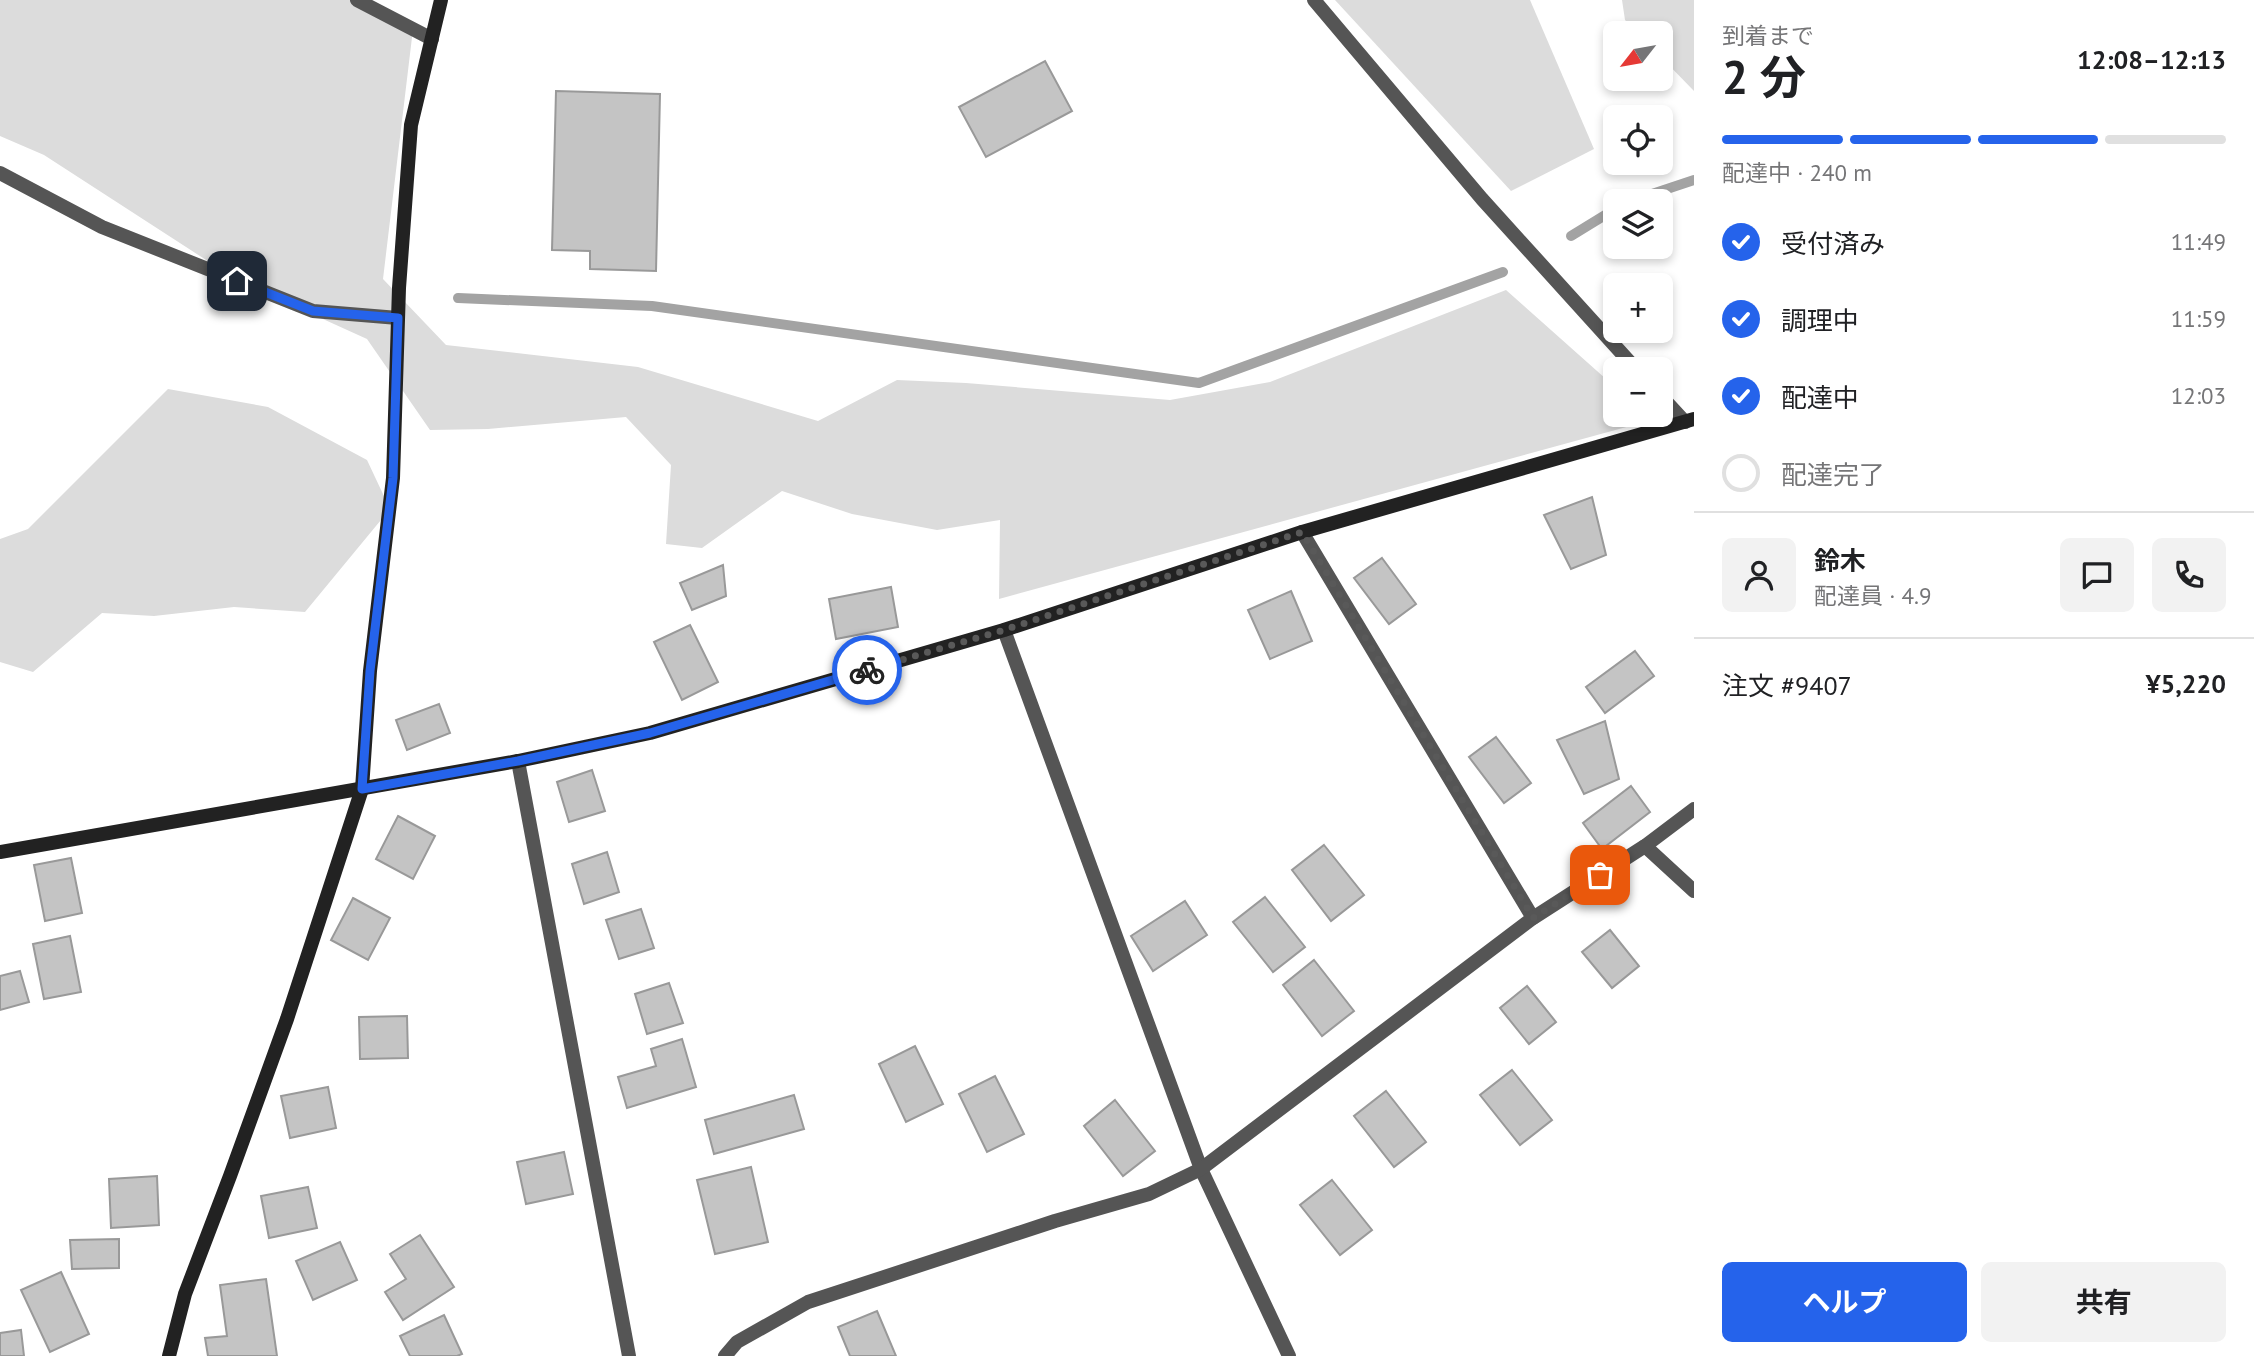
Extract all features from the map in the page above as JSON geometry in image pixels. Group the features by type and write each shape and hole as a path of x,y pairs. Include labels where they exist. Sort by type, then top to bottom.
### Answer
{"street":[{"path":"357,0 432,39"},
{"path":"169,1356 185,1294 287,1019 362,789 370,671 393,478 398,318 411,125 441,0"},
{"path":"1314,0 1482,199 1625,357"},
{"path":"0,173 102,228 313,311 398,318"},
{"path":"1673,406 1689,420"},
{"path":"0,852 518,761 650,733 1004,630 1302,532 1689,420"},
{"path":"1302,532 1533,918"},
{"path":"1004,630 1201,1169 1289,1356"},
{"path":"518,761 629,1356"},
{"path":"725,1356 737,1342 808,1302 1055,1221 1149,1194 1201,1169 1533,918 1645,846 1694,809"},
{"path":"1645,846 1694,891"}],"shaded area":[{"path":"0,0 357,0 413,29 383,279 446,345 638,367 818,421 897,380 1170,400 1270,382 1506,290 1603,376 1603,427 1626,427 999,599 1000,520 937,530 852,514 782,491 702,548 666,544 671,465 626,417 488,429 430,430 367,339 237,280 44,155 0,136"},
{"path":"1335,0 1530,0 1594,149 1511,191"},
{"path":"1622,0 1694,0 1694,91 1673,69 1673,21 1625,20"},
{"path":"168,389 268,407 367,460 390,509 305,612 234,607 154,616 102,613 33,672 0,662 0,539 28,529"}],"building":[{"path":"1045,61 1072,111 986,157 959,107"},
{"path":"556,91 660,94 656,271 590,269 590,251 552,250"},
{"path":"1592,497 1606,555 1571,569 1544,515"},
{"path":"1382,558 1416,604 1389,624 1354,578"},
{"path":"723,565 726,596 692,610 680,583"},
{"path":"891,587 898,627 836,639 829,599"},
{"path":"1291,591 1312,641 1270,659 1248,610"},
{"path":"690,625 718,682 682,700 654,642"},
{"path":"1635,651 1654,676 1605,713 1586,687"},
{"path":"439,704 450,733 407,750 396,720"},
{"path":"1605,721 1619,779 1584,794 1557,740"},
{"path":"1496,737 1531,783 1504,803 1469,757"},
{"path":"592,770 605,811 569,822 557,782"},
{"path":"1631,786 1650,812 1602,849 1583,823"},
{"path":"398,816 435,836 413,879 376,859"},
{"path":"1324,845 1364,895 1331,921 1292,870"},
{"path":"607,852 619,892 584,904 572,864"},
{"path":"71,858 82,913 45,921 34,865"},
{"path":"1265,897 1305,947 1273,972 1233,922"},
{"path":"353,898 390,918 368,960 331,940"},
{"path":"1185,901 1207,935 1153,971 1131,936"},
{"path":"641,909 654,948 619,959 606,920"},
{"path":"1610,930 1639,966 1612,988 1582,952"},
{"path":"70,936 81,992 44,999 33,944"},
{"path":"1314,960 1354,1011 1322,1036 1283,985"},
{"path":"20,971 29,1002 0,1010 0,976"},
{"path":"669,983 683,1023 647,1034 635,994"},
{"path":"1527,986 1556,1022 1529,1044 1500,1008"},
{"path":"407,1016 408,1058 360,1059 359,1017"},
{"path":"682,1039 696,1087 627,1108 618,1077 656,1066 651,1049"},
{"path":"915,1046 943,1104 906,1122 879,1064"},
{"path":"1512,1070 1552,1120 1520,1145 1480,1095"},
{"path":"995,1076 1024,1134 987,1152 959,1094"},
{"path":"328,1087 336,1128 290,1138 281,1096"},
{"path":"1386,1091 1426,1142 1394,1167 1354,1116"},
{"path":"794,1095 804,1129 714,1154 705,1120"},
{"path":"1115,1100 1155,1151 1123,1176 1084,1126"},
{"path":"564,1152 573,1194 526,1204 517,1162"},
{"path":"751,1167 768,1242 715,1254 697,1180"},
{"path":"157,1176 159,1225 111,1228 109,1179"},
{"path":"1332,1180 1372,1230 1340,1255 1300,1205"},
{"path":"308,1187 317,1228 269,1238 261,1196"},
{"path":"420,1235 454,1287 403,1320 385,1292 406,1279 390,1254"},
{"path":"119,1239 119,1268 72,1269 70,1240"},
{"path":"340,1242 357,1280 313,1300 296,1261"},
{"path":"61,1272 89,1334 50,1352 21,1290"},
{"path":"266,1279 277,1356 208,1356 205,1338 227,1336 220,1285"},
{"path":"877,1311 896,1356 850,1356 838,1327"},
{"path":"444,1315 462,1354 410,1356 400,1336"},
{"path":"21,1330 24,1356 0,1356 0,1333"}],"waterway":[{"path":"1667,189 1694,180"},
{"path":"1571,236 1603,216"},
{"path":"458,298 652,306 1199,383 1503,272"}],"way so far":[{"path":"867,670 1004,630 1302,532 1533,918 1600,875"}],"route":[{"path":"237,281 313,311 398,318 393,478 370,671 362,789 518,761 650,733 867,670"}]}
